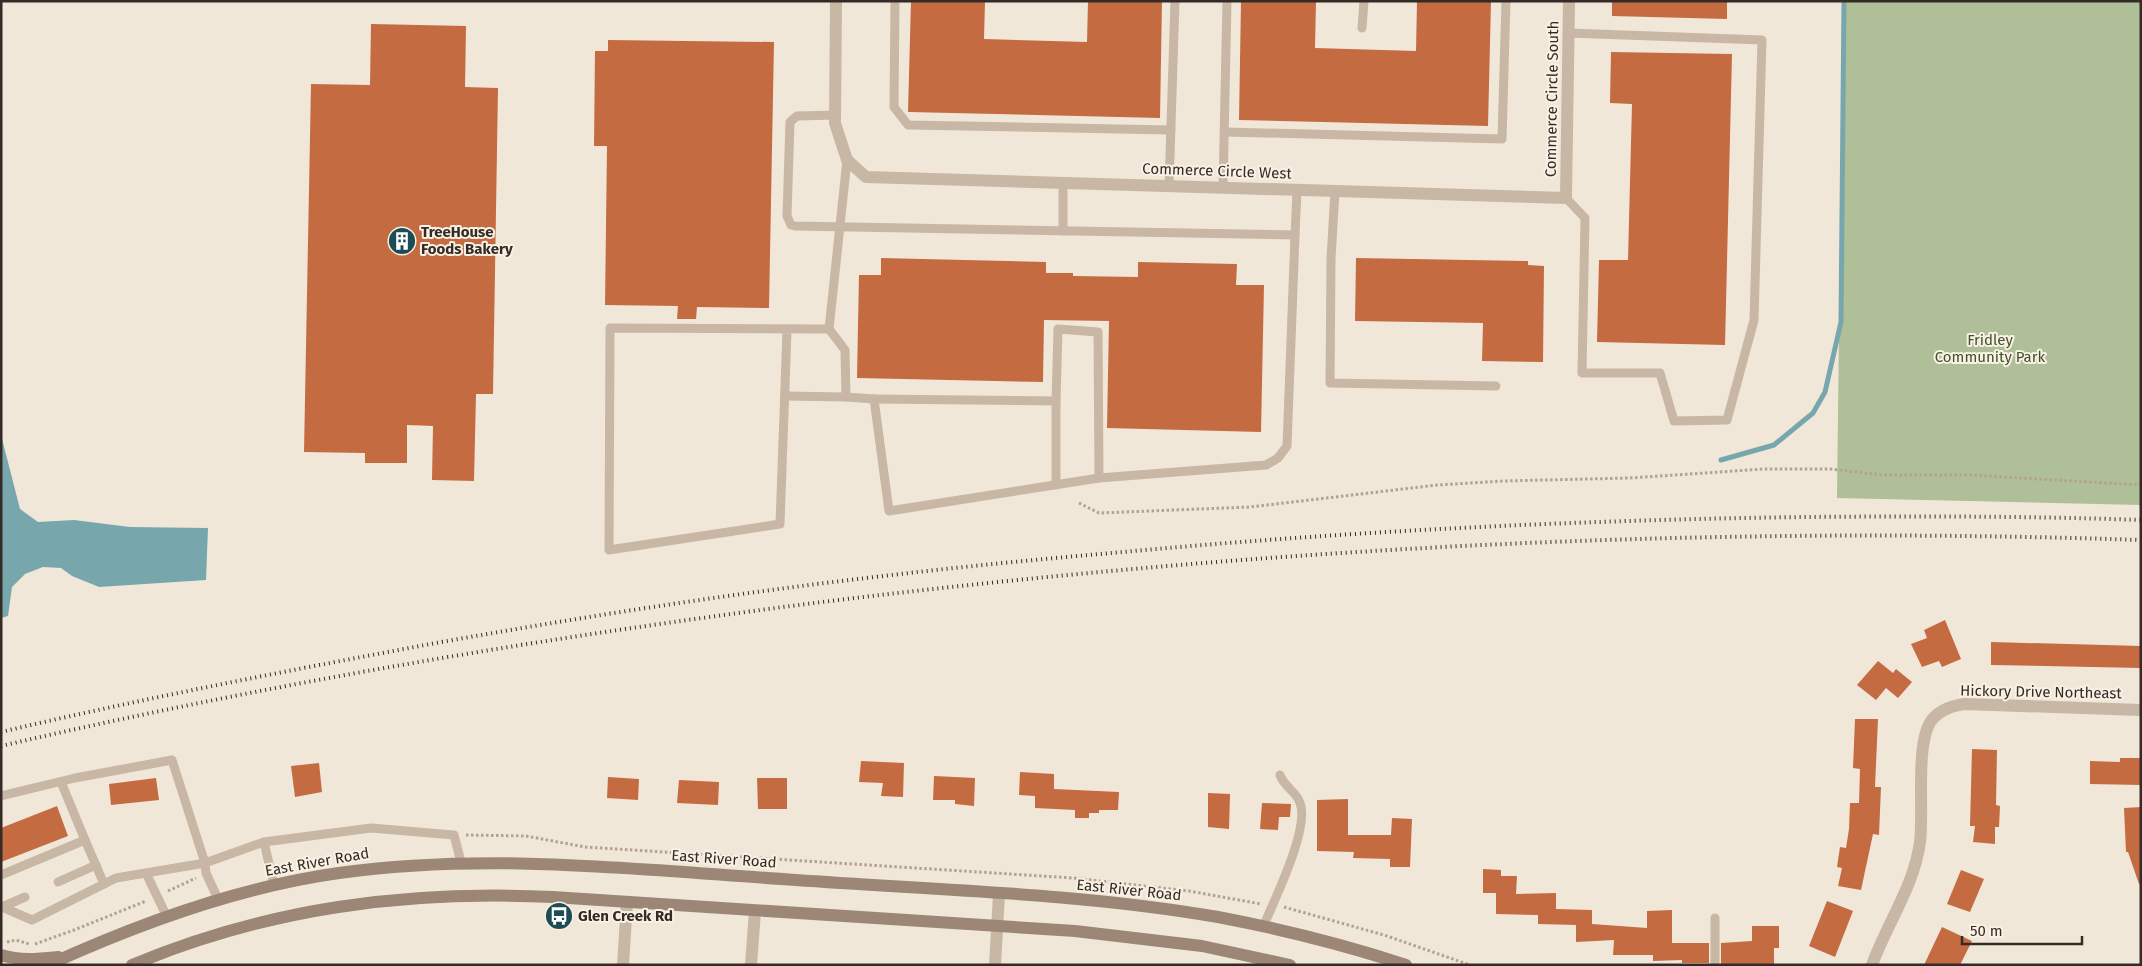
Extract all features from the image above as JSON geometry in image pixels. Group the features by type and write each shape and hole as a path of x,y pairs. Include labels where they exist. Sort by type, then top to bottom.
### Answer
{"main road":[{"name":"East River Road","path":"48,965 167,917 218,899 274,885 337,873 402,865 461,862 611,868 1111,903 1174,911 1263,927 1359,950 1406,965"},
{"path":"132,965 198,940 286,915 376,901 424,896 514,895 626,907 755,911 1075,931 1202,946 1290,965"},
{"path":"1,955 13,959 30,960 66,957"}],"street":[{"path":"836,1 836,123 846,160"},
{"name":"Commerce Circle South","path":"1566,198 1569,1"},
{"name":"Commerce Circle West","path":"846,160 866,177 1566,198"},
{"name":"Hickory Drive Northeast","path":"1872,965 1912,880 1921,840 1926,734 1931,722 1942,711 1964,704 2141,710"},
{"path":"995,965 999,894"},
{"path":"623,965 626,907"},
{"path":"751,965 755,911"}],"lane":[{"path":"895,1 894,107 908,125 1171,130"},
{"path":"1168,186 1175,1"},
{"path":"1223,188 1226,132 1224,105 1227,1"},
{"path":"1362,28 1364,1"},
{"path":"1226,132 1502,139 1506,1"},
{"path":"1566,198 1585,218 1582,373 1660,373 1674,421 1727,420 1754,320 1762,40 1569,33"},
{"path":"836,115 798,116 790,122 787,216 791,225 1295,235"},
{"path":"846,160 829,329 845,350 846,397"},
{"path":"1063,183 1063,231"},
{"path":"874,399 889,511 1099,478 1266,464 1278,458 1287,446 1297,190"},
{"path":"1335,191 1331,259 1330,383 1496,386"},
{"path":"786,331 780,524 609,550 610,328 786,331 829,329"},
{"path":"1056,485 1058,329 1098,332 1099,478"},
{"path":"785,396 1056,401"},
{"path":"1,796 172,760 205,863 206,873 218,899"},
{"path":"1263,927 1298,839 1301,820 1300,802 1283,783 1280,776"},
{"path":"61,782 104,884"},
{"path":"1,907 32,920 116,878 205,863 264,842 371,828 454,835 461,862"},
{"path":"1,876 85,840"},
{"path":"264,842 274,885"},
{"path":"58,882 96,865"},
{"path":"146,873 167,917"},
{"path":"1,907 25,897"},
{"path":"1715,918 1715,965"}],"path":[{"path":"1078,503 1099,513 1250,507 1437,485 1504,481 1630,478 1764,469 1830,469 1883,474 1970,474 2141,485"}],"green space":[{"name":"Fridley Community Park","path":"1843,1 2141,1 2141,505 1837,498"}],"water":[{"path":"1,435 20,509 38,522 74,520 130,527 208,528 206,580 99,587 72,576 61,568 43,567 25,574 12,587 8,616 1,618"}],"building":[{"path":"911,1 985,1 984,39 1087,42 1088,1 1162,1 1160,118 908,112"},
{"path":"1241,1 1316,1 1315,48 1416,51 1417,1 1491,1 1488,126 1239,120"},
{"path":"1612,1 1727,1 1727,19 1612,16"},
{"name":"TreeHouse Foods Bakery","path":"371,24 466,26 465,87 498,88 493,394 476,394 474,481 432,480 433,426 407,425 407,463 365,463 365,453 304,452 311,84 370,85"},
{"path":"608,40 774,42 769,308 697,307 696,319 677,319 678,306 605,305 607,146 594,146 595,51 608,51"},
{"path":"1611,52 1732,54 1725,345 1597,342 1599,260 1628,260 1632,104 1610,103"},
{"path":"881,258 1046,262 1046,273 1073,273 1073,276 1138,277 1138,262 1237,264 1236,285 1264,285 1261,432 1107,428 1109,321 1044,320 1043,382 857,378 859,275 881,275"},
{"path":"1356,258 1528,261 1528,265 1544,266 1543,362 1482,361 1483,323 1355,321"},
{"path":"1945,620 1961,659 1942,667 1939,661 1922,667 1911,644 1927,638 1924,630"},
{"path":"1991,642 2141,646 2141,668 1991,665"},
{"path":"1878,661 1893,673 1896,669 1912,682 1898,698 1886,688 1876,700 1857,685"},
{"path":"1855,719 1878,719 1875,787 1881,787 1879,835 1873,834 1861,890 1838,886 1842,868 1837,867 1840,847 1846,848 1850,803 1859,803 1860,769 1853,768"},
{"path":"1972,749 1997,750 1996,805 2000,806 1999,827 1995,827 1995,844 1973,842 1975,826 1970,826"},
{"path":"2120,758 2140,758 2140,785 2090,784 2090,761 2120,762"},
{"path":"861,761 904,763 903,797 881,796 883,783 859,782"},
{"path":"319,763 322,792 295,797 291,766"},
{"path":"1020,772 1054,774 1054,789 1119,792 1118,810 1099,810 1099,813 1089,813 1089,818 1075,818 1075,810 1035,808 1035,796 1019,795"},
{"path":"934,776 975,778 974,806 955,804 955,800 933,800"},
{"path":"608,777 639,779 638,800 607,798"},
{"path":"156,778 159,800 111,805 109,784"},
{"path":"757,778 787,778 787,809 758,809"},
{"path":"679,780 719,782 718,805 677,803"},
{"path":"1208,793 1230,794 1229,829 1208,827"},
{"path":"1348,799 1348,835 1391,835 1392,818 1412,819 1410,867 1390,867 1390,859 1353,858 1354,852 1317,851 1317,800"},
{"path":"1262,803 1291,804 1290,817 1279,817 1278,830 1260,829"},
{"path":"57,806 68,836 1,862 1,828"},
{"path":"2141,807 2141,884 2139,884 2128,852 2126,852 2124,808"},
{"path":"1483,869 1501,870 1501,876 1517,876 1516,894 1556,893 1556,909 1592,910 1592,924 1647,928 1647,911 1672,910 1672,943 1709,943 1709,963 1682,963 1682,960 1653,961 1653,955 1613,955 1614,940 1576,942 1576,925 1538,924 1538,915 1496,914 1496,893 1483,893"},
{"path":"1961,870 1984,879 1970,912 1947,904"},
{"path":"1827,901 1853,911 1835,957 1809,946"},
{"path":"1752,926 1779,926 1779,948 1774,948 1774,965 1721,964 1721,943 1752,941"},
{"path":"1942,927 1972,941 1960,965 1924,965"}],"waterway":[{"path":"1721,460 1774,445 1813,413 1825,392 1841,322 1844,1"}],"railway":[{"path":"1,732 273,674 546,624 765,591 999,563 1293,538 1549,524 1931,516 2141,520"},
{"path":"1,746 103,723 307,682 513,646 822,602 986,583 1151,567 1480,545 1645,539 1810,536 1976,536 2141,540"}],"place":[{"name":"TreeHouse Foods Bakery","path":"402,241"},
{"name":"Glen Creek Rd","path":"559,916"}]}
